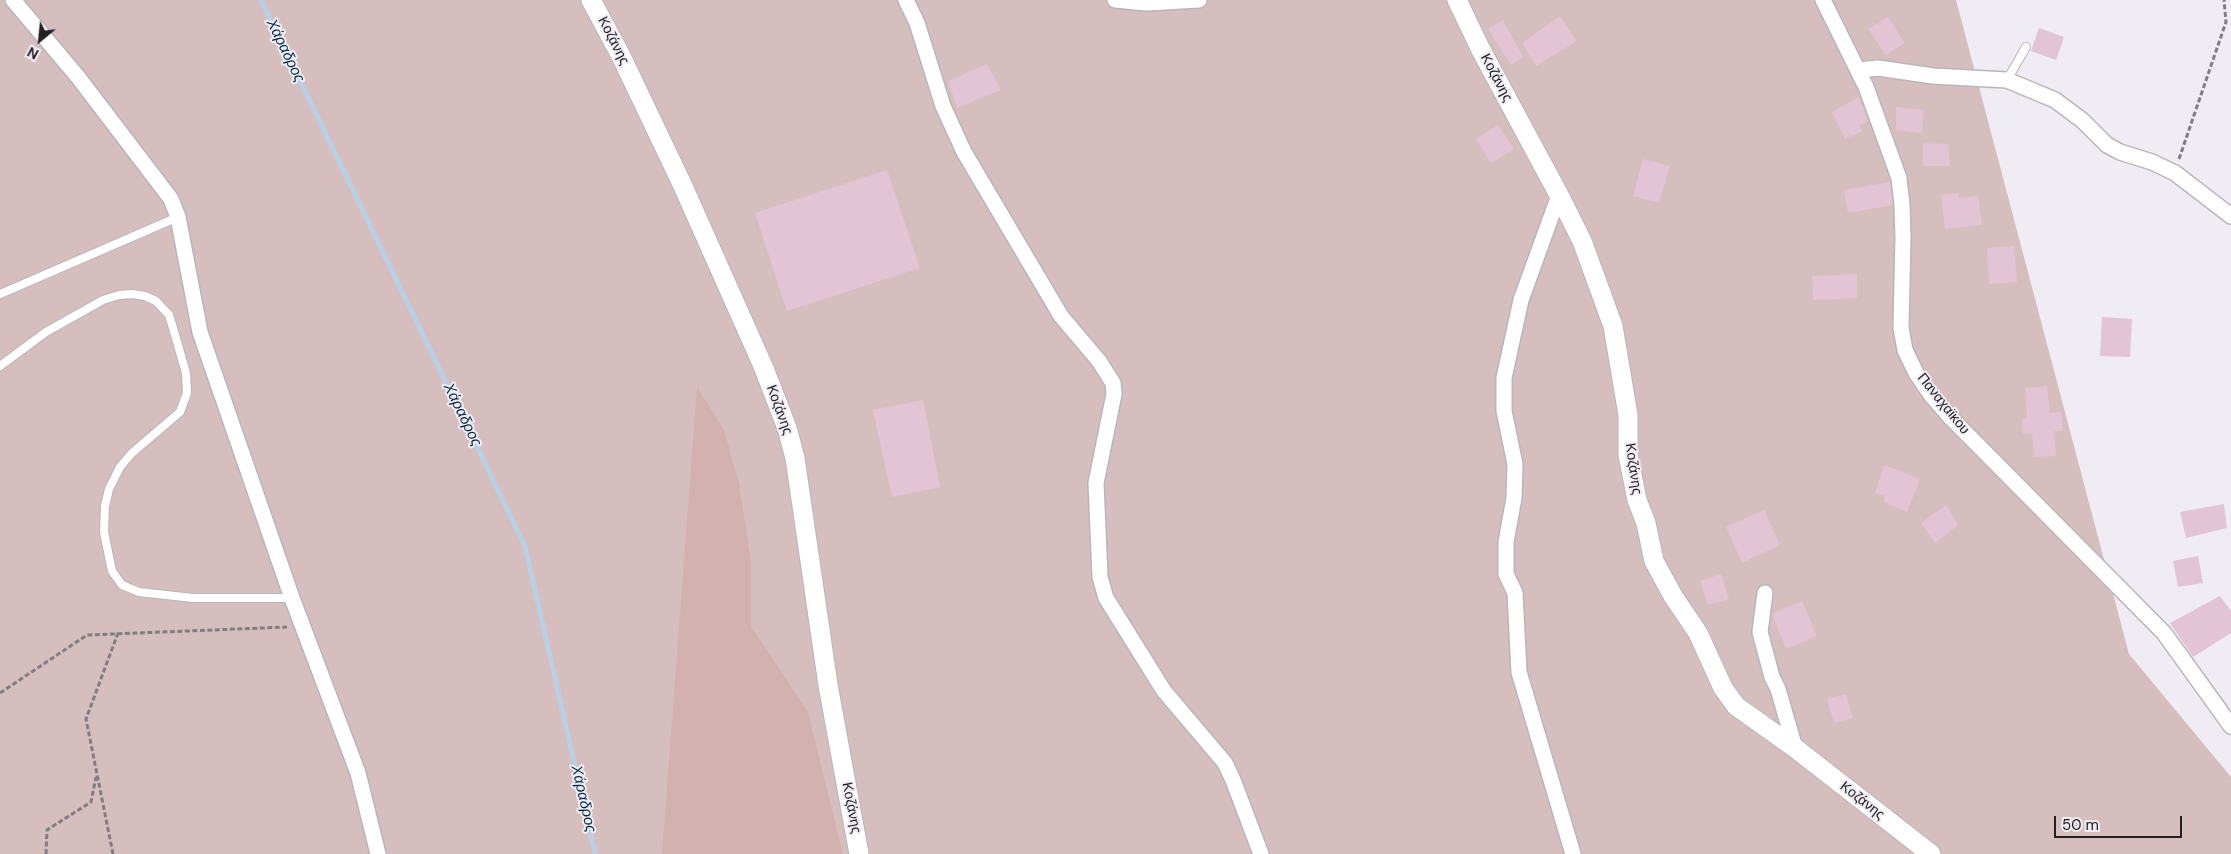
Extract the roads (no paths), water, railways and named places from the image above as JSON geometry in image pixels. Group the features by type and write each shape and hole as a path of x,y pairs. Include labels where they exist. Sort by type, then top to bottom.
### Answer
{"street":[{"path":"13,0 78,77 171,199 178,217 200,332 292,598 358,773 378,854"},
{"name":"Κοζάνης","path":"591,0 621,56 682,184 763,366 787,428 795,458 828,685 859,854"},
{"path":"906,0 917,23 943,106 964,152 1061,316 1099,361 1113,383 1114,394 1096,483 1100,577 1106,598 1164,691 1225,763 1261,854"},
{"path":"1115,0 1146,3 1199,0"},
{"name":"Κοζάνης","path":"1457,0 1481,50 1582,241 1613,326 1628,415 1628,455 1637,500 1646,523 1654,560 1673,596 1698,633 1723,688 1736,706 1795,748 1931,854"},
{"name":"Παναχαϊκου","path":"1823,0 1859,70 1899,178 1903,237 1901,328 1905,350 1916,373 1931,395 1952,419 2164,634 2231,726"},
{"path":"1859,70 1878,68 1934,76 2007,80 2055,100 2083,121 2107,145 2120,152 2152,162 2175,173 2231,216"},
{"path":"1559,195 1521,300 1504,378 1504,411 1515,464 1514,498 1506,542 1506,574 1515,593 1519,672 1573,854"},
{"path":"1765,593 1760,632 1795,748"}],"lane":[{"path":"2007,80 2026,47"},
{"path":"0,294 178,217"},
{"path":"0,366 46,332 103,300 132,294 145,296 156,301 168,315 174,328 186,373 187,393 180,412 132,453 120,467 109,489 104,532 112,571 122,585 139,592 193,598 292,598"}],"waterway":[{"name":"Χάραδρος","path":"261,0 525,546 595,854"}]}
